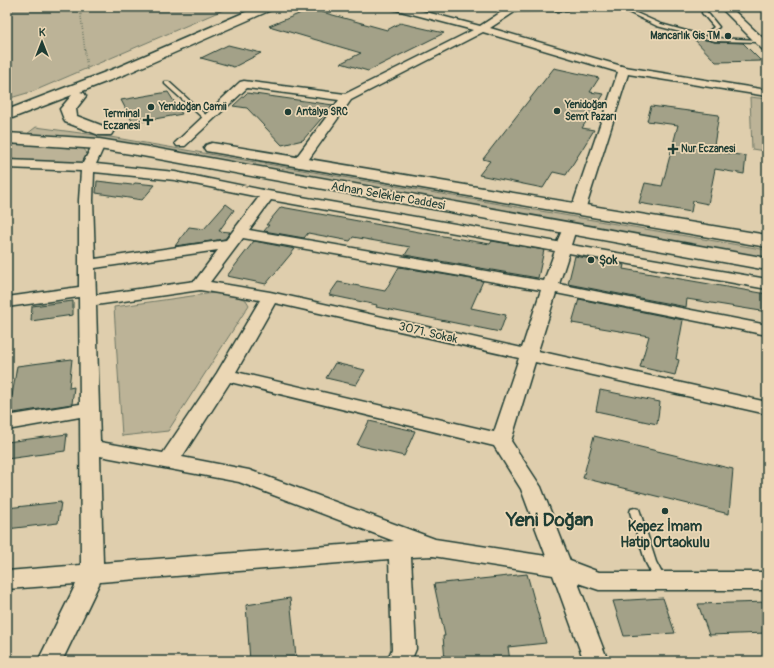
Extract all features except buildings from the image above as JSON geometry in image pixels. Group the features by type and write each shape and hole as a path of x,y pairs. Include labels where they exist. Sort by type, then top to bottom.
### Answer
{"main road":[{"name":"Adnan Selekler Caddesi","path":"10,124 121,71 267,7"},
{"name":"Adnan Selekler Caddesi","path":"10,124 79,96 121,71"},
{"name":"Adnan Selekler Caddesi","path":"79,96 68,109 70,119 102,138"},
{"name":"Adnan Selekler Caddesi","path":"10,124 102,138 569,229 767,264"},
{"name":"Adnan Selekler Caddesi","path":"7,138 102,138 181,143 767,241"}],"street":[{"path":"396,7 482,29 624,70 767,93"},
{"path":"299,163 347,98 482,29 514,8 568,7"},
{"path":"725,7 764,45"},
{"path":"578,210 624,70"},
{"path":"181,143 244,84 347,98"},
{"path":"50,661 92,574 86,200 88,167 102,138"},
{"path":"7,164 88,167 175,176 268,195 767,284"},
{"path":"200,285 268,195"},
{"path":"501,441 569,229"},
{"path":"87,264 235,239 550,287 767,330"},
{"name":"3071. Sokak","path":"7,302 200,285 270,297 528,356 767,408"},
{"path":"168,462 225,375 270,297"},
{"path":"225,375 501,441 531,487 596,661"},
{"path":"7,423 89,409"},
{"path":"90,447 242,475 434,547 560,567 599,581 767,581"},
{"path":"7,580 434,547"},
{"path":"399,661 404,649 400,549"}],"lane":[{"path":"704,12 717,27 717,29 710,32 711,39"},
{"path":"632,13 659,25 711,39 726,42 764,45"},
{"path":"167,83 207,119"},
{"path":"635,512 651,563 661,581"}],"path":[{"path":"80,7 88,73"}],"shaded area":[{"path":"7,7 230,7 34,91 7,99"},
{"path":"750,97 767,99 767,176 764,151 752,149"},
{"path":"36,127 110,137 767,250 767,259 104,140 27,134"},
{"path":"7,143 75,145 83,148 87,153 84,162 81,164 7,160"},
{"path":"213,293 230,294 246,300 249,305 168,431 122,436 114,307"}],"place":[{"name":"Mancarlık Gis TM","path":"728,36"},
{"name":"Yenidoğan Camii","path":"151,107"},
{"name":"Yenidoğan Semt Pazarı","path":"557,111"},
{"name":"Antalya SRC","path":"288,112"},
{"name":"Terminal Eczanesi","path":"148,120"},
{"name":"Nur Eczanesi","path":"673,149"},
{"name":"Şok","path":"591,260"},
{"name":"Kepez İmam Hatip Ortaokulu","path":"665,511"}],"district":[{"name":"Yeni Doğan","path":"550,520"}]}
